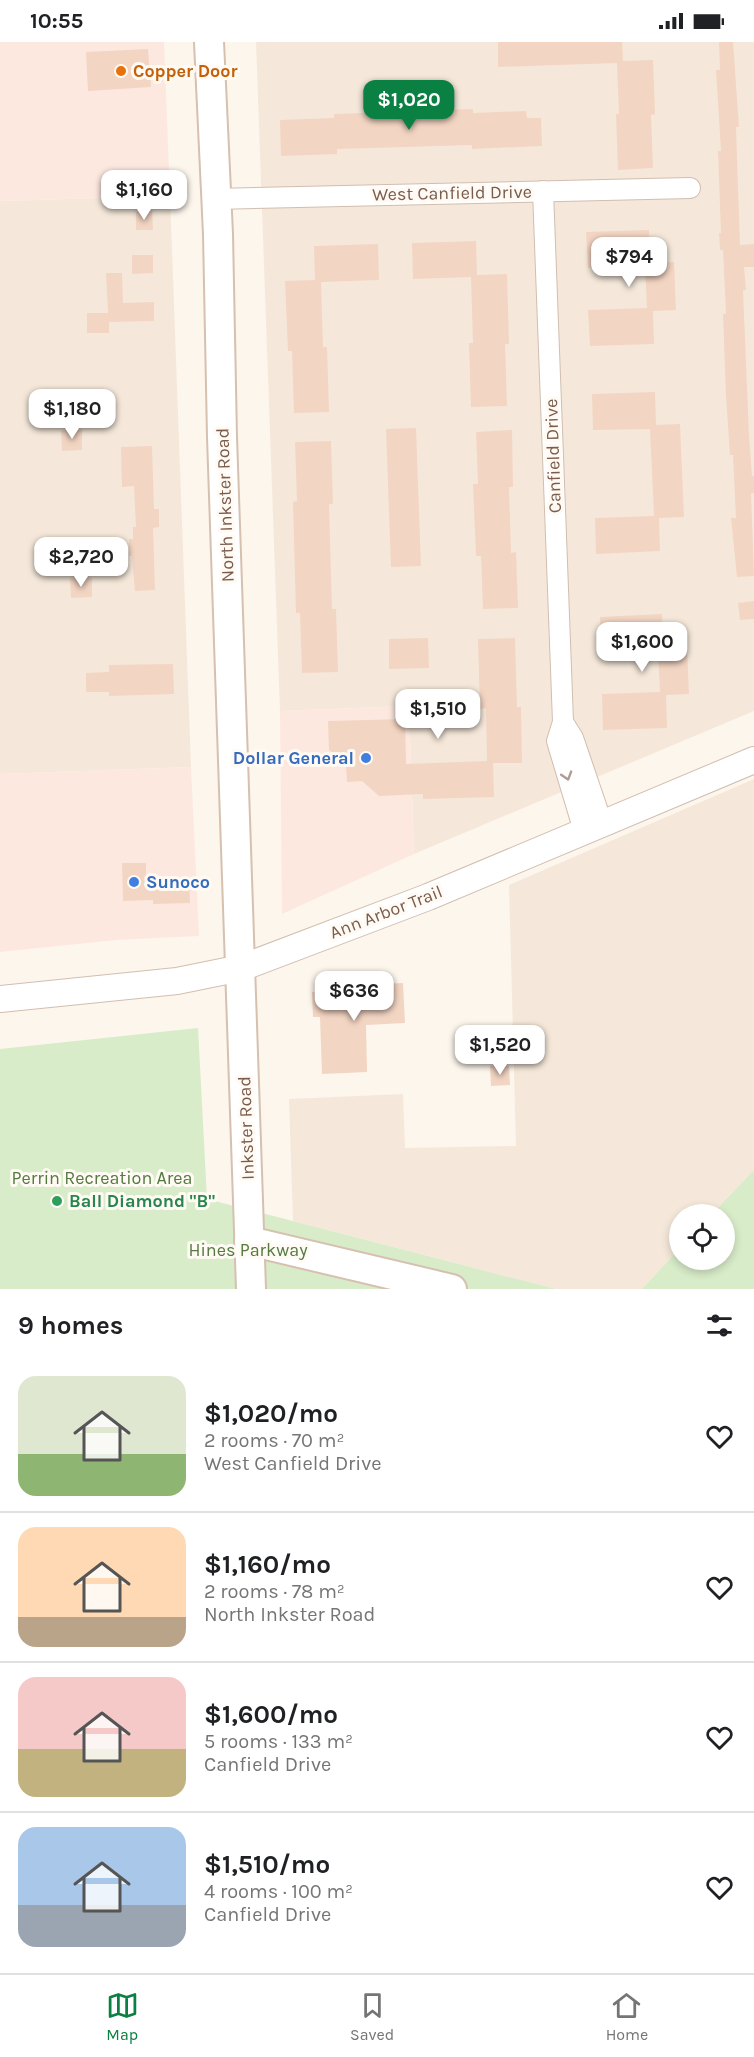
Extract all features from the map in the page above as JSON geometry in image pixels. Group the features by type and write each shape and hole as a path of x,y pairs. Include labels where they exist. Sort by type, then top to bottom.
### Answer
{"main road":[{"name":"North Inkster Road","path":"209,42 241,968"},
{"name":"Inkster Road","path":"241,968 251,1289"},
{"path":"249,1241 452,1289"}],"street":[{"name":"West Canfield Drive","path":"215,199 690,188"},
{"name":"Canfield Drive","path":"543,191 563,722 573,738 593,827"},
{"name":"Ann Arbor Trail","path":"0,999 177,981 241,968 428,897 754,759"}],"shaded area":[{"path":"0,42 164,42 170,196 0,201"},
{"path":"256,42 754,42 754,711 414,854 409,706 280,711"},
{"path":"170,196 191,767 0,774 0,201"},
{"path":"409,706 414,854 282,914 280,711"},
{"path":"191,767 199,936 116,940 0,952 0,774"},
{"path":"754,779 754,1170 722,1204 669,1204 669,1260 642,1289 556,1289 293,1221 289,1099 403,1094 405,1148 516,1146 509,885"}],"green space":[{"name":"Perrin Recreation Area","path":"198,1028 207,1199 556,1289 0,1289 0,1049"},
{"path":"754,1170 754,1289 642,1289 669,1260 669,1270 735,1270 735,1204 722,1204"}],"building":[{"path":"498,42 622,42 623,61 653,60 655,114 651,115 653,168 618,170 617,63 498,67"},
{"path":"719,42 733,42 739,127 736,127 740,245 754,244 754,267 744,267 746,290 743,290 749,436 752,476 754,476 754,493 751,493 754,576 737,577 731,518 736,518 733,455 730,455 726,396 723,250 720,250 719,233 721,233 718,151 721,151 716,70 720,70"},
{"path":"148,49 151,87 88,91 86,52"},
{"path":"473,109 473,113 526,111 527,118 541,118 542,146 472,149 472,145 337,149 337,154 281,156 280,120 334,118 334,114"},
{"path":"152,211 153,230 136,230 136,212"},
{"path":"649,230 650,263 674,262 676,310 653,311 654,344 590,346 588,310 647,308 645,266 588,268 586,232"},
{"path":"476,241 477,275 507,274 509,344 505,344 507,406 471,407 469,343 473,343 471,277 413,279 412,243"},
{"path":"378,244 379,280 321,282 323,347 327,347 329,412 294,413 292,351 288,351 285,281 315,280 314,246"},
{"path":"132,255 153,255 153,273 132,274"},
{"path":"106,273 122,273 123,303 154,302 154,321 109,322 109,333 87,333 87,313 108,313"},
{"path":"655,392 656,425 680,424 684,517 659,518 660,551 596,554 595,518 654,516 650,429 593,430 592,394"},
{"path":"416,428 421,566 391,567 386,429"},
{"path":"82,430 82,450 62,451 61,431"},
{"path":"512,430 513,487 509,487 511,553 516,552 518,608 483,609 481,556 476,556 473,484 478,484 476,432"},
{"path":"331,441 333,504 329,504 332,609 336,609 338,672 302,673 300,613 296,613 293,502 297,501 295,442"},
{"path":"152,446 154,509 159,509 159,527 153,528 155,590 135,591 132,556 129,556 129,539 133,539 133,527 136,527 134,486 122,487 121,447"},
{"path":"92,578 92,597 71,598 70,579"},
{"path":"754,601 754,619 740,620 738,603"},
{"path":"662,614 663,647 687,647 689,694 666,695 667,728 603,730 602,694 660,692 658,650 601,652 600,617"},
{"path":"428,638 429,668 389,669 389,639"},
{"path":"515,638 517,707 521,707 522,763 493,763 494,797 423,799 423,794 379,796 362,781 347,782 346,765 329,750 328,721 405,719 406,764 487,761 486,708 480,709 478,639"},
{"path":"173,664 174,694 109,696 109,692 86,692 86,673 109,672 109,665"},
{"path":"122,863 146,863 146,880 189,879 190,903 153,904 153,900 123,901"},
{"path":"403,983 405,1023 366,1025 367,1072 322,1074 320,1017 313,1017 312,992 325,992 325,987"},
{"path":"490,1066 509,1066 510,1085 491,1086"}],"place":[{"name":"Copper Door","path":"121,71"},
{"name":"Dollar General","path":"366,758"},
{"name":"Sunoco","path":"134,882"},
{"name":"Ball Diamond \"B\"","path":"57,1201"}],"park label":[{"name":"Hines Parkway","path":"248,1250"}]}
